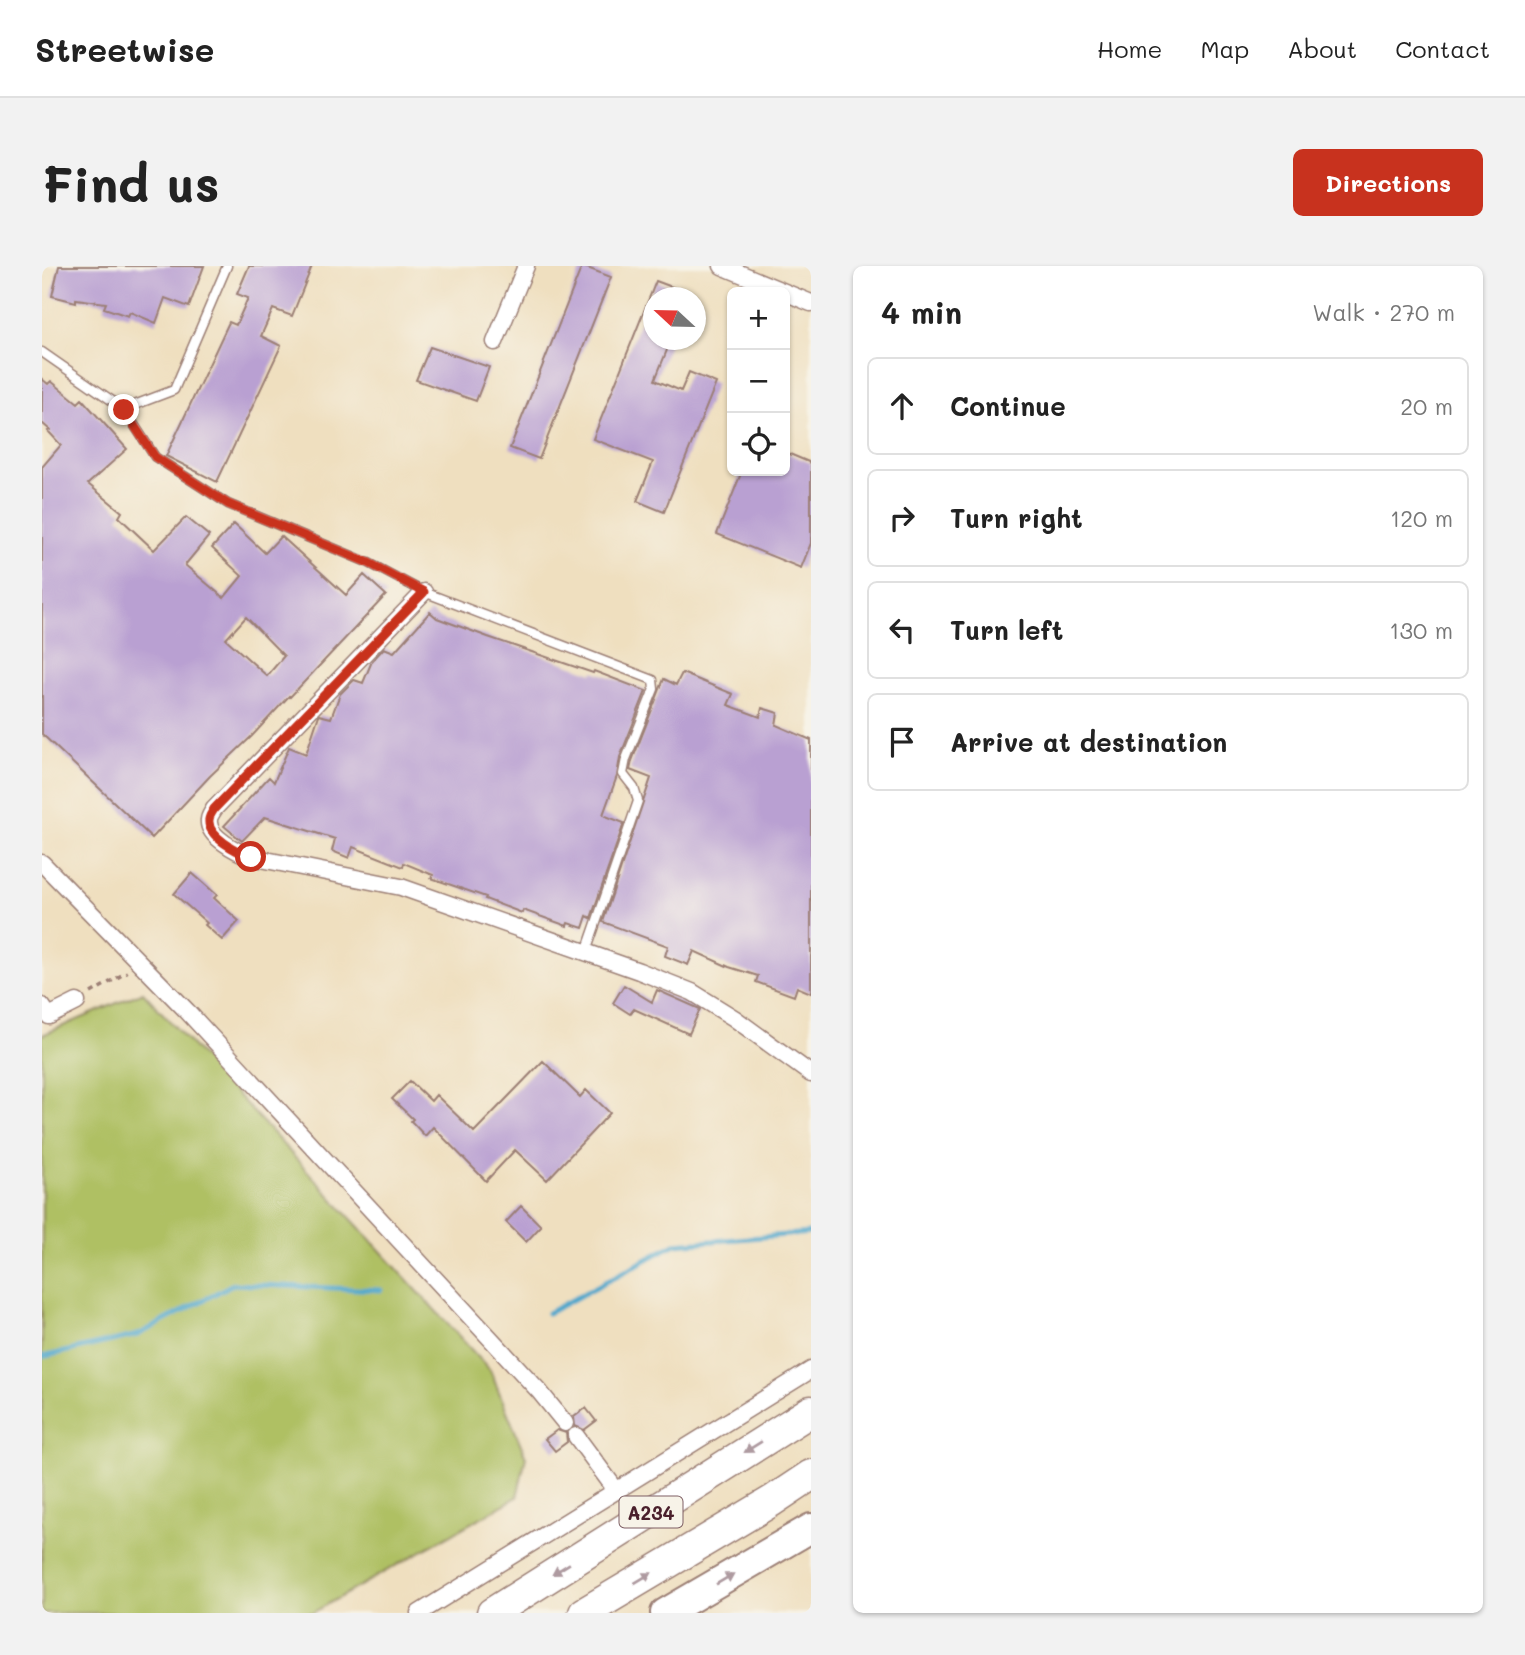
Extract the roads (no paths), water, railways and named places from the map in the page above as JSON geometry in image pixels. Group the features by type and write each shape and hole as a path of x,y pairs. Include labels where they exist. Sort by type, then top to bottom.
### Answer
{"highway":[{"name":"A234","path":"492,1613 811,1411"},
{"name":"A234","path":"584,1613 811,1475"},
{"path":"665,1613 811,1528"}],"street":[{"path":"495,342 526,266"},
{"path":"722,266 811,303"},
{"path":"424,592 214,809 209,819 211,830 233,850 251,857 401,887 692,992 734,1018 811,1074"},
{"path":"42,863 141,964 401,1241 571,1430 616,1490"},
{"path":"42,1006 49,1016 77,1002"},
{"path":"419,1613 811,1370"}],"lane":[{"path":"124,410 174,390 227,266"},
{"path":"42,352 124,410 155,457 228,504 369,563 424,592 653,680 654,689 626,759 623,775 634,788 638,801 586,952"}],"waterway":[{"path":"548,1313 675,1244 811,1233"},
{"path":"42,1357 138,1335 233,1284 381,1290"}]}
